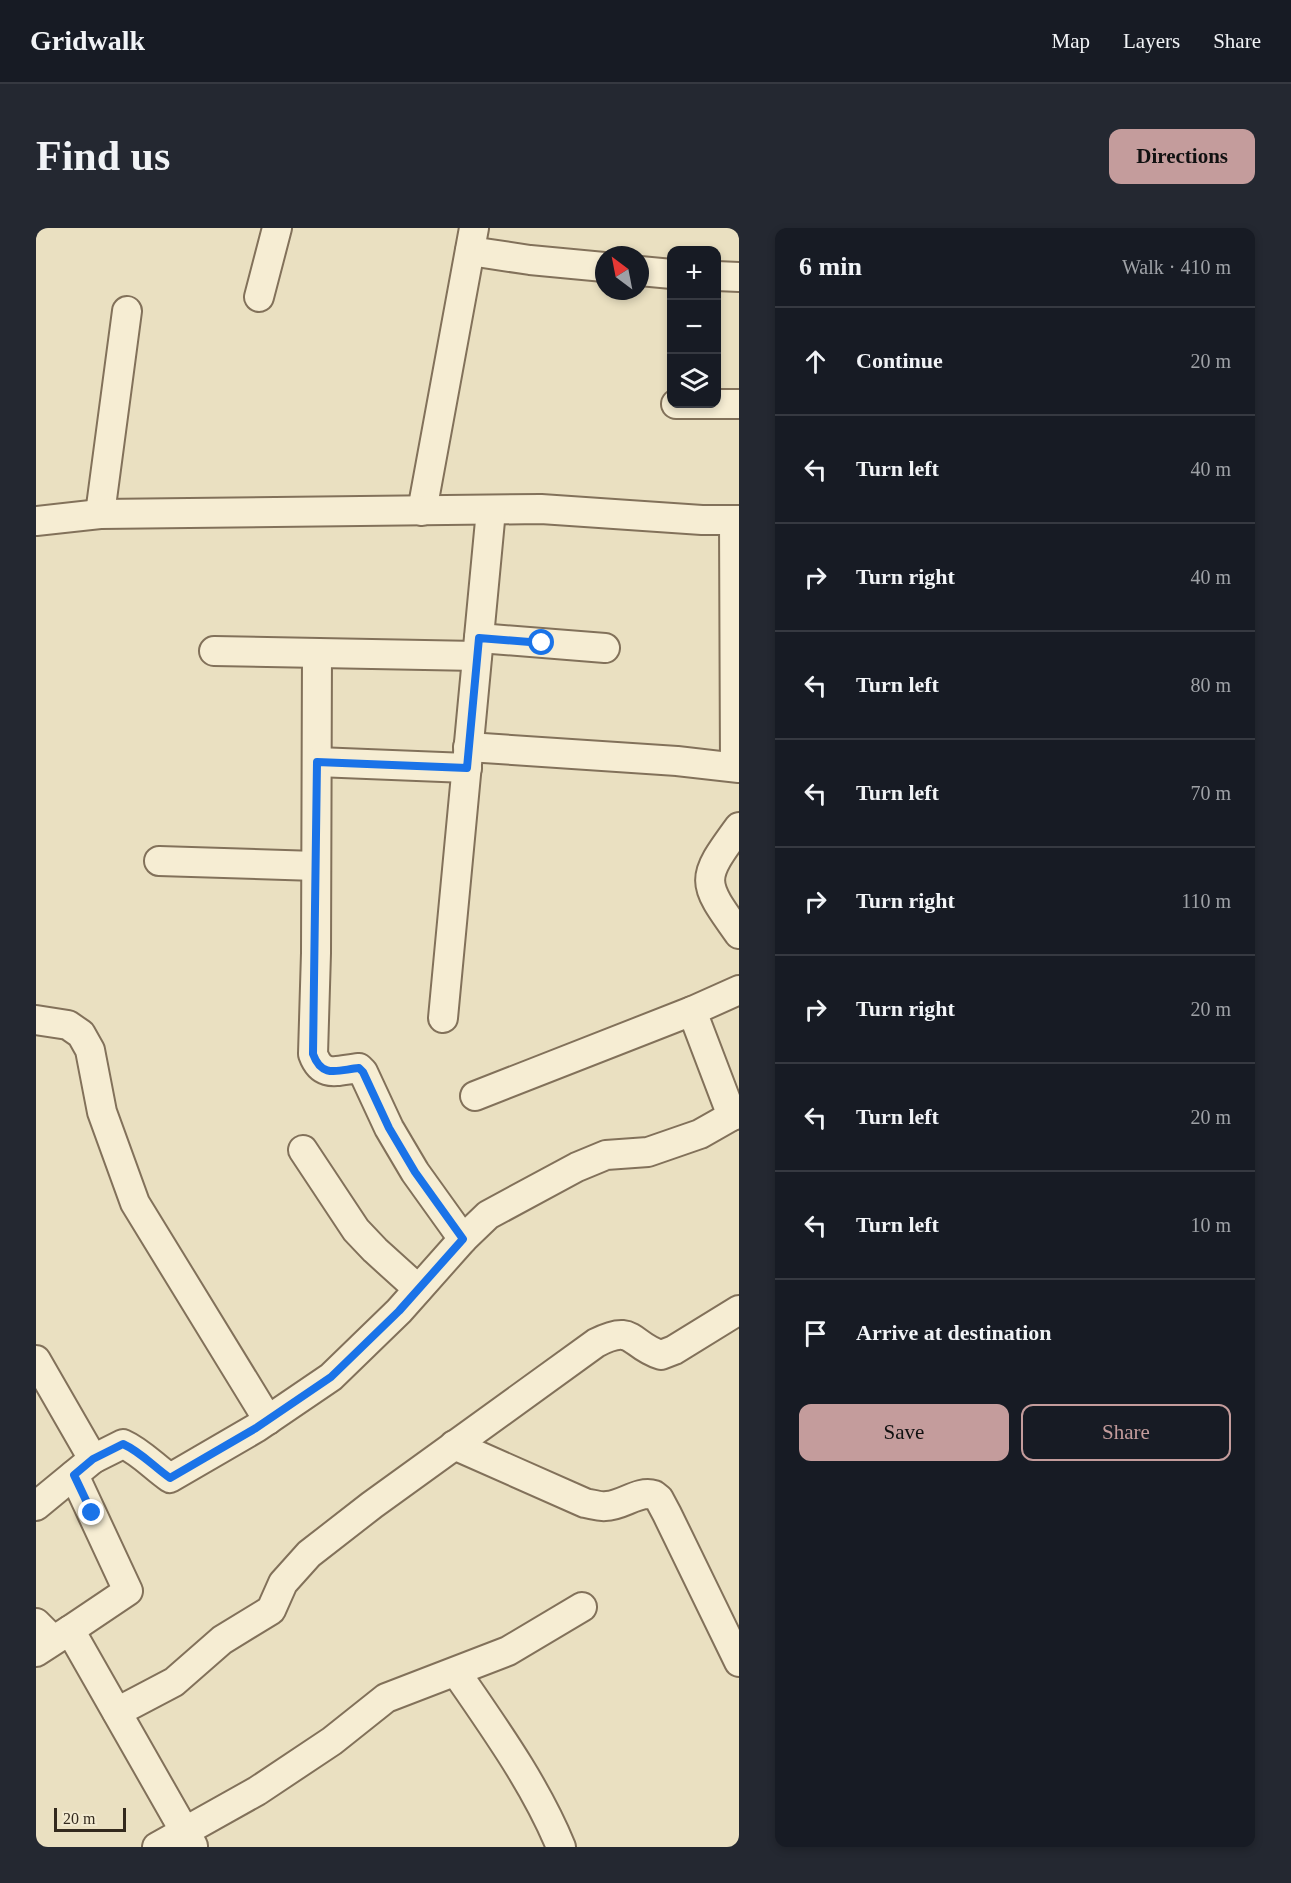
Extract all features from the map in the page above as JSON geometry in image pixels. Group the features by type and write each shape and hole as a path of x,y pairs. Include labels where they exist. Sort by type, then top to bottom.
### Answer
{"street":[{"path":"259,297 277,228"},
{"path":"422,511 472,240 530,260 595,266"},
{"path":"649,272 667,274"},
{"path":"721,276 739,277"},
{"path":"100,514 127,310"},
{"path":"721,404 739,404"},
{"path":"36,521 100,514 541,509 702,520 736,520 737,767 677,761 468,758 317,762"},
{"path":"443,1018 491,510"},
{"path":"214,651 317,653 478,647 605,648"},
{"path":"317,653 313,1045 316,1063 328,1072 359,1068 363,1072 394,1136 415,1172 463,1239"},
{"path":"739,827 716,859 709,878 711,891 718,905 739,934"},
{"path":"159,861 316,866"},
{"path":"475,1096 692,1011 739,990"},
{"path":"36,1506 83,1467 123,1444 136,1450 155,1468 170,1478 268,1420 331,1377 399,1311 463,1239 488,1215 577,1167 606,1155 648,1152 700,1134 735,1114 692,1011"},
{"path":"36,1020 68,1025 81,1034 90,1050 102,1112 135,1203 268,1420"},
{"path":"303,1150 356,1230 418,1289"},
{"path":"117,1712 174,1682 222,1640 271,1610 283,1583 309,1554 372,1505 596,1343 622,1333 632,1337 648,1351 661,1355 674,1350 739,1310"},
{"path":"36,1360 83,1467 128,1591 49,1636 117,1712 189,1839"},
{"path":"454,1445 585,1503 606,1506 624,1503 649,1493 654,1495 668,1514 739,1662"},
{"path":"157,1847 189,1839 332,1741 363,1714 386,1698 508,1651 582,1607"},
{"path":"456,1672 536,1793 546,1810 561,1847"}],"route":[{"path":"92,1513 74,1475 93,1459 123,1444 136,1450 155,1468 170,1478 256,1428 331,1377 399,1311 463,1239 415,1172 389,1128 363,1072 359,1068 328,1072 316,1063 313,1054 317,762 467,768 479,638 542,643"}]}
